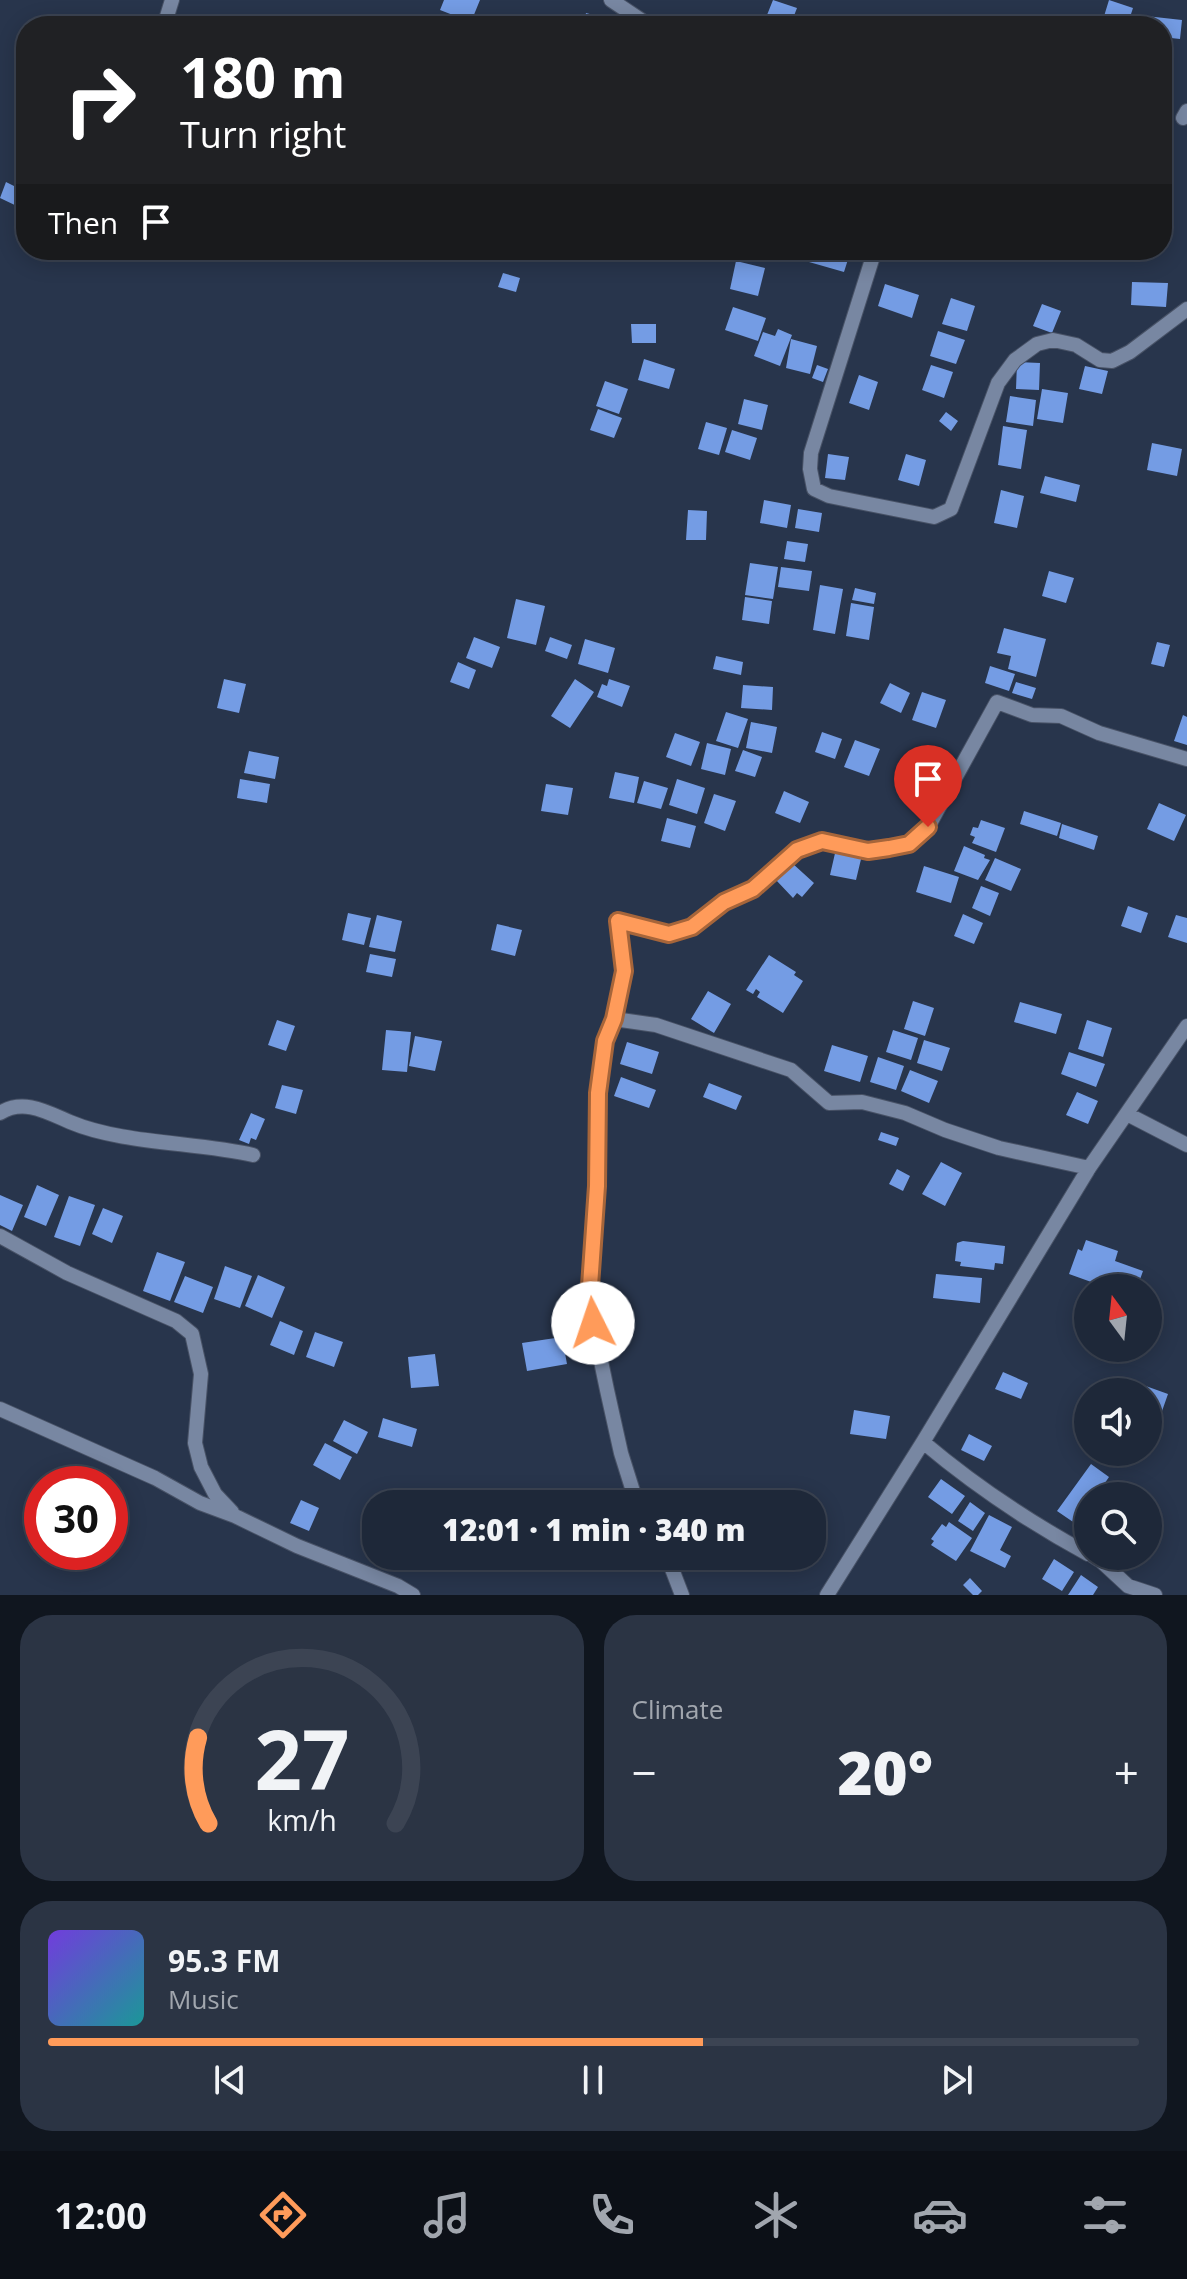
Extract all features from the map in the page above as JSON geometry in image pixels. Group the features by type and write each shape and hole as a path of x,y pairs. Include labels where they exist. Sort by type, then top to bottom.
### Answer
{"street":[{"path":"611,0 635,16"},
{"path":"872,260 811,453 814,489 829,496 934,517 951,509 998,383 1015,360 1037,344 1053,340 1076,345 1100,360 1112,361 1130,352 1187,309"},
{"path":"633,1490 621,1453 593,1323 590,1286 597,1186 598,1093 605,1041 614,1019 624,971 618,921 669,934 692,927 724,902 753,889 797,850 822,841 868,851 909,844 928,827 997,702 1032,715 1061,716 1099,733 1187,759"},
{"path":"614,1019 656,1025 791,1070 829,1103 862,1102 905,1113 999,1148 1089,1168"},
{"path":"827,1595 1089,1168 1187,1026"},
{"path":"0,1113 10,1107 31,1106 73,1124 253,1155"},
{"path":"1127,1114 1187,1145"},
{"path":"0,1236 67,1273 176,1321 192,1334 201,1374 195,1443 201,1467 215,1494 235,1516"},
{"path":"0,1409 155,1478 200,1503 297,1546 341,1561 413,1595"},
{"path":"923,1442 962,1475 1074,1546"},
{"path":"672,1570 682,1595"},
{"path":"1111,1570 1128,1586 1155,1595"}],"building":[{"path":"444,0 480,0 473,16 456,16 440,10"},
{"path":"773,0 797,8 794,16 767,16"},
{"path":"1109,0 1133,8 1130,16 1104,16"},
{"path":"1172,19 1182,20 1180,39 1172,38"},
{"path":"6,182 16,187 16,206 0,198"},
{"path":"802,260 848,260 844,272"},
{"path":"736,261 765,268 758,296 730,289"},
{"path":"503,273 520,278 516,292 498,287"},
{"path":"1132,282 1168,283 1166,307 1131,305"},
{"path":"885,284 919,295 912,318 878,306"},
{"path":"951,298 975,306 967,331 942,324"},
{"path":"1042,304 1061,311 1052,333 1033,326"},
{"path":"733,307 766,318 758,341 725,330"},
{"path":"631,324 656,324 656,343 632,343"},
{"path":"778,329 792,335 780,366 754,356 763,332 775,336"},
{"path":"938,331 965,340 956,364 930,356"},
{"path":"791,339 817,346 810,374 786,368"},
{"path":"644,359 675,369 669,389 638,380"},
{"path":"1017,362 1040,363 1039,390 1016,389"},
{"path":"817,365 828,369 823,382 812,378"},
{"path":"931,365 953,372 944,398 922,390"},
{"path":"1085,366 1108,371 1102,394 1079,389"},
{"path":"859,375 878,382 869,410 849,403"},
{"path":"605,381 628,389 619,414 596,406"},
{"path":"1042,389 1068,393 1063,423 1037,419"},
{"path":"1010,396 1036,400 1033,426 1006,422"},
{"path":"744,399 768,405 762,430 738,424"},
{"path":"598,409 622,418 614,438 590,430"},
{"path":"946,412 958,421 951,431 939,421"},
{"path":"706,422 727,428 719,455 698,449"},
{"path":"1003,426 1027,430 1021,469 998,465"},
{"path":"732,430 757,438 750,460 725,452"},
{"path":"1152,443 1182,449 1177,476 1147,470"},
{"path":"828,454 849,457 845,480 825,478"},
{"path":"906,454 926,460 919,486 898,480"},
{"path":"1045,476 1080,485 1076,502 1040,493"},
{"path":"1001,490 1024,496 1017,528 994,523"},
{"path":"764,500 791,505 787,528 760,523"},
{"path":"798,509 822,513 819,532 795,528"},
{"path":"688,510 707,511 706,540 686,540"},
{"path":"787,541 808,544 805,562 784,559"},
{"path":"750,563 778,567 773,599 745,595"},
{"path":"781,567 812,571 809,591 778,587"},
{"path":"1049,571 1074,578 1066,603 1042,596"},
{"path":"820,585 843,589 835,634 813,630"},
{"path":"855,588 876,593 874,604 852,600"},
{"path":"745,597 772,601 769,624 742,620"},
{"path":"516,599 545,606 536,645 507,638"},
{"path":"851,603 874,607 869,640 846,636"},
{"path":"1004,628 1046,639 1036,677 1008,669 1011,656 997,653"},
{"path":"474,637 500,647 492,668 466,658"},
{"path":"550,637 572,645 567,659 545,651"},
{"path":"585,639 615,648 608,673 578,664"},
{"path":"1157,642 1170,645 1164,667 1151,664"},
{"path":"716,656 743,662 741,675 713,669"},
{"path":"458,662 476,670 469,689 450,682"},
{"path":"990,666 1015,674 1009,691 985,683"},
{"path":"224,679 246,684 239,713 217,708"},
{"path":"575,679 594,692 570,728 551,716"},
{"path":"609,679 630,686 622,707 597,697 602,684 607,686"},
{"path":"1016,682 1036,688 1032,699 1012,693"},
{"path":"890,683 910,693 901,713 880,703"},
{"path":"743,685 773,687 772,710 741,708"},
{"path":"922,692 946,700 936,728 912,720"},
{"path":"726,712 748,719 738,748 716,741"},
{"path":"1183,715 1187,717 1187,745 1174,741"},
{"path":"751,722 777,727 772,753 746,748"},
{"path":"822,732 842,739 835,759 815,752"},
{"path":"675,733 700,742 691,766 666,757"},
{"path":"855,740 880,749 869,776 844,767"},
{"path":"707,743 731,749 725,775 701,769"},
{"path":"743,750 762,757 755,777 735,771"},
{"path":"249,751 279,757 275,779 244,773"},
{"path":"615,772 639,777 634,803 609,798"},
{"path":"240,779 270,784 267,803 237,798"},
{"path":"677,779 705,788 697,814 669,805"},
{"path":"644,781 668,788 661,809 637,803"},
{"path":"546,784 573,788 568,815 541,811"},
{"path":"784,791 809,802 800,823 775,813"},
{"path":"714,794 736,801 725,831 704,823"},
{"path":"1159,803 1186,815 1174,841 1147,829"},
{"path":"1024,811 1061,823 1057,836 1020,824"},
{"path":"667,818 696,826 690,848 661,841"},
{"path":"981,820 1005,828 996,852 972,843 975,837 970,835 973,827 978,828"},
{"path":"1062,824 1098,836 1094,850 1059,838"},
{"path":"964,846 990,860 978,880 954,871"},
{"path":"836,849 862,855 856,880 830,875"},
{"path":"995,858 1021,869 1011,891 985,880"},
{"path":"792,863 814,883 802,897 797,893 793,898 776,880"},
{"path":"924,866 959,877 951,903 916,892"},
{"path":"981,886 999,893 990,916 972,908"},
{"path":"1128,906 1148,913 1141,933 1121,926"},
{"path":"348,913 371,918 364,945 342,940"},
{"path":"963,914 983,923 974,944 954,936"},
{"path":"377,915 402,921 395,952 369,947"},
{"path":"1176,915 1187,918 1187,943 1168,937"},
{"path":"497,924 522,930 515,956 491,950"},
{"path":"370,954 396,959 392,977 366,972"},
{"path":"769,955 796,972 794,975 803,981 783,1013 757,997 760,992 756,989 753,994 746,990"},
{"path":"708,991 731,1004 714,1033 691,1019"},
{"path":"913,1001 934,1008 925,1036 904,1029"},
{"path":"1020,1002 1062,1014 1056,1034 1014,1022"},
{"path":"277,1020 295,1026 286,1051 268,1045"},
{"path":"1087,1020 1112,1028 1103,1057 1078,1049"},
{"path":"386,1030 411,1032 407,1072 382,1070"},
{"path":"893,1030 918,1038 911,1060 886,1052"},
{"path":"415,1036 442,1041 435,1071 409,1066"},
{"path":"924,1040 950,1048 942,1071 917,1063"},
{"path":"627,1042 659,1052 652,1074 620,1064"},
{"path":"832,1045 868,1056 860,1082 824,1071"},
{"path":"1069,1052 1105,1064 1096,1087 1061,1074"},
{"path":"878,1057 904,1066 896,1090 870,1082"},
{"path":"910,1070 938,1081 929,1103 901,1091"},
{"path":"621,1077 656,1090 649,1108 614,1096"},
{"path":"709,1083 742,1096 736,1110 703,1097"},
{"path":"282,1085 303,1090 296,1114 275,1108"},
{"path":"1077,1092 1098,1101 1088,1124 1066,1115"},
{"path":"251,1113 265,1119 256,1140 251,1138 249,1144 239,1140"},
{"path":"881,1132 899,1138 896,1146 878,1140"},
{"path":"941,1162 962,1173 945,1206 922,1194"},
{"path":"897,1169 910,1176 903,1191 889,1184"},
{"path":"37,1185 59,1195 46,1226 24,1217"},
{"path":"0,1195 23,1205 12,1231 0,1225"},
{"path":"69,1196 95,1205 80,1246 54,1237"},
{"path":"103,1208 123,1216 112,1243 92,1234"},
{"path":"1086,1240 1118,1251 1115,1261 1143,1271 1142,1274 1069,1274 1078,1249 1082,1251"},
{"path":"957,1243 1005,1246 1003,1264 995,1263 994,1270 960,1266 961,1262 955,1261"},
{"path":"157,1252 185,1262 170,1301 143,1291"},
{"path":"225,1266 252,1276 240,1308 214,1299"},
{"path":"936,1274 982,1278 980,1303 933,1298"},
{"path":"258,1275 285,1287 272,1318 245,1306"},
{"path":"185,1276 213,1287 203,1313 174,1302"},
{"path":"280,1321 303,1331 294,1355 270,1345"},
{"path":"315,1332 343,1342 334,1367 306,1357"},
{"path":"562,1337 567,1364 527,1371 522,1343"},
{"path":"435,1354 439,1386 411,1388 408,1357"},
{"path":"1003,1372 1028,1383 1021,1399 995,1389"},
{"path":"1162,1392 1168,1394 1162,1411"},
{"path":"854,1410 890,1416 886,1439 850,1434"},
{"path":"383,1418 417,1429 412,1447 378,1437"},
{"path":"344,1420 368,1432 357,1454 333,1441"},
{"path":"969,1434 992,1446 984,1461 961,1450"},
{"path":"325,1443 352,1457 340,1480 313,1465"},
{"path":"1090,1466 1109,1477 1106,1482 1078,1482"},
{"path":"941,1479 965,1496 952,1514 928,1497"},
{"path":"1074,1488 1074,1523 1057,1511"},
{"path":"301,1500 319,1508 309,1531 290,1523"},
{"path":"970,1502 985,1513 973,1531 958,1521"},
{"path":"989,1515 1012,1527 1000,1550 1011,1556 1005,1568 970,1551"},
{"path":"949,1522 972,1538 956,1561 931,1545 934,1541 931,1539 942,1524 946,1527"},
{"path":"1054,1559 1074,1572 1062,1591 1042,1579"},
{"path":"1081,1575 1098,1587 1093,1595 1068,1595"},
{"path":"970,1578 982,1591 978,1595 973,1595 963,1585"}],"route":[{"path":"593,1323 590,1286 597,1186 598,1093 605,1041 614,1019 624,971 618,921 669,934 692,927 724,902 753,889 797,850 822,841 868,851 889,848 909,844 928,827"}]}
